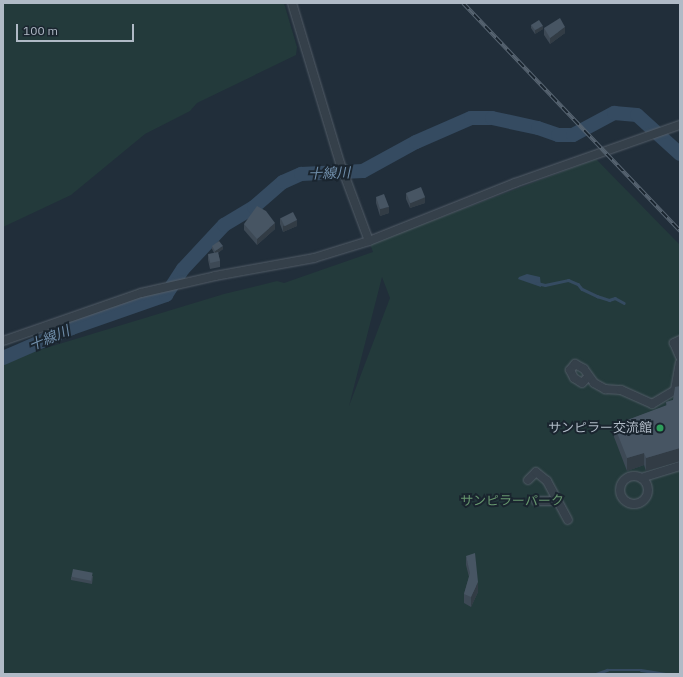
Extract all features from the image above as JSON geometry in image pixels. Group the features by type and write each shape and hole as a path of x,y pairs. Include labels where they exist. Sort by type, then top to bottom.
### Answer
{"street":[{"path":"292,3 340,163 369,241"},
{"path":"3,341 141,293 168,286 314,258 369,241 515,183 680,125"},
{"path":"680,340 674,343 680,357"},
{"path":"588,377 605,389 621,390 652,404 675,390 680,363"},
{"path":"641,478 680,466"},
{"path":"528,480 536,472 547,481 568,520"},
{"path":"536,501 551,501"}],"green space":[{"path":"3,3 284,3 297,47 296,55 197,103 190,111 145,134 71,195 3,227"},
{"name":"サンピラーパーク","path":"596,159 680,245 680,674 3,674 3,361 224,294 277,281 284,283 373,252 370,244","holes":["382,277 390,298 349,406"]}],"water":[{"path":"527,274 540,277 541,287 518,279 519,277"}],"building":[{"path":"560,18 565,27 550,38 544,28"},
{"path":"539,20 543,26 535,30 531,25"},
{"path":"421,187 425,197 410,203 406,193"},
{"path":"384,194 389,207 380,209 376,197"},
{"path":"257,206 266,211 275,223 257,239 244,224"},
{"path":"293,212 297,220 285,226 281,218"},
{"path":"219,241 223,246 215,251 212,246"},
{"path":"218,252 220,261 210,263 208,254"},
{"name":"サンピラー交流館","path":"680,386 680,448 646,458 644,453 627,458 614,425 667,405 666,402 673,400 675,387"},
{"path":"475,553 478,582 471,597 464,594 470,573 466,556"},
{"path":"73,569 93,573 91,581 71,577"}],"waterway":[{"name":"十線川","path":"3,358 72,328 166,295 183,269 224,225 254,207 283,182 301,174 363,171 416,142 471,118 492,118 538,128 558,135 573,135 614,113 637,115 680,154"},
{"path":"537,283 545,285 568,280 578,284 582,289 597,296 609,300 615,298 624,303"},
{"path":"596,674 607,670 641,670 667,674"}],"railway":[{"path":"463,3 680,231"}],"place":[{"name":"サンピラー交流館","path":"660,428"}]}
